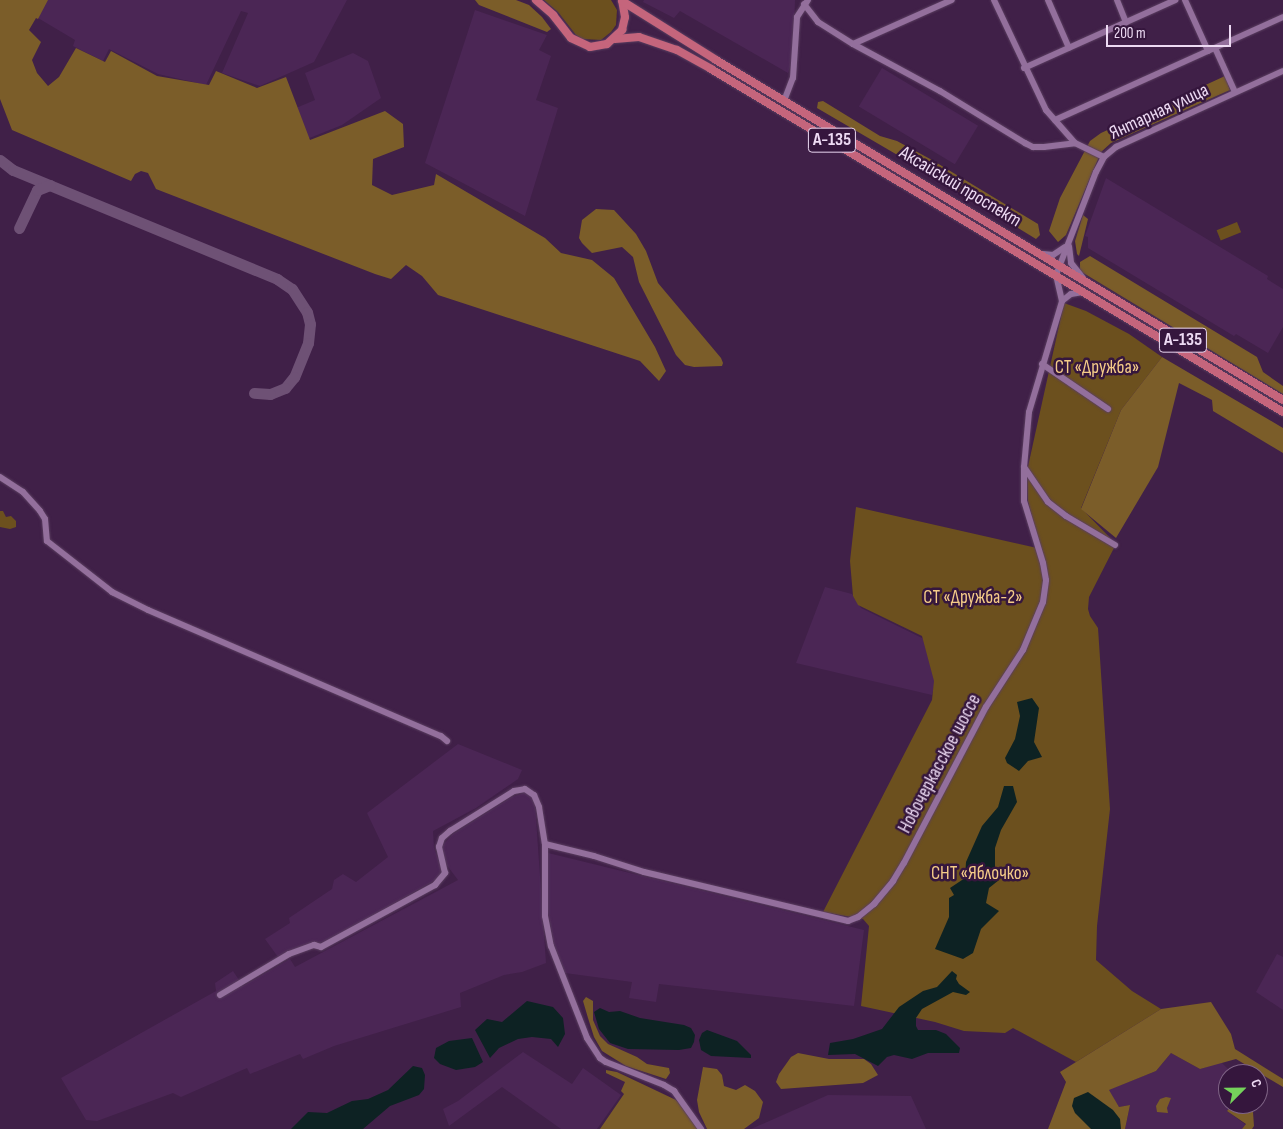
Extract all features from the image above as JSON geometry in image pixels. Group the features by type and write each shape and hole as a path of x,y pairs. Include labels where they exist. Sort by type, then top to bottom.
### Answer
{"main road":[{"name":"Аксайский проспект","path":"536,0 554,14 570,38 581,44 598,47 614,39 639,37 677,50 1283,412"},
{"name":"Аксайский проспект","path":"622,0 784,101 1060,264 1283,400"},
{"path":"614,39 622,30 626,17 622,0"},
{"path":"1020,254 1027,253 1053,269 1060,264"}],"street":[{"path":"853,44 952,0"},
{"path":"994,0 1024,68 1046,110 1074,143 1104,157"},
{"path":"1048,0 1069,48"},
{"path":"1117,0 1126,22"},
{"path":"1024,68 1175,0"},
{"path":"1185,0 1208,51"},
{"path":"784,101 794,76 797,17 806,2 818,22 853,44 940,91 1024,143 1033,147 1074,143"},
{"name":"Янтарная улица","path":"1055,120 1283,17"},
{"path":"1215,48 1235,92"},
{"name":"Янтарная улица","path":"1056,275 1096,172 1104,157 1129,140 1283,71"},
{"name":"Янтарная улица","path":"1039,252 1050,256 1056,254 1070,240"},
{"name":"Янтарная улица","path":"1070,240 1071,263 1084,279"},
{"path":"1056,275 1062,301 1071,294 1084,292"},
{"name":"Новочеркасское шоссе","path":"544,844 594,856 644,872 848,921 866,911 893,882 901,869 986,707 1023,650 1038,615 1046,580 1038,541 1024,501 1024,467 1029,412 1062,301"},
{"path":"1042,364 1108,409"},
{"path":"1024,467 1048,502 1066,516 1115,545"},
{"path":"0,477 23,492 40,510 45,519 47,541 112,592 148,610 441,736 447,741"},
{"path":"220,995 289,954 314,945 321,947 435,885 445,873 439,847 442,838 514,791 525,789 534,795 544,844 544,916 550,946 587,1038 600,1058 606,1062 664,1085 674,1091 701,1129"}],"shaded area":[{"path":"0,0 48,0 38,19 36,18 29,30 41,42 32,60 37,73 48,86 59,77 76,48 105,62 111,51 157,76 209,85 216,71 257,88 286,77 310,140 385,111 403,124 404,147 373,159 372,185 392,195 434,185 436,174 545,238 561,253 592,260 614,278 655,347 666,371 659,381 640,361 438,295 422,276 406,265 391,279 375,274 156,189 148,173 141,171 135,174 131,181 12,130 0,99"},
{"path":"47,0 347,0 314,62 260,86 222,73 248,13 241,11 206,85 158,74 109,49 103,61 73,46 75,40 38,18"},
{"path":"475,0 516,0 529,5 551,29 547,32 479,5"},
{"path":"644,0 795,0 793,57 788,73 680,11 674,18 643,2"},
{"path":"475,10 547,35 539,50 551,56 536,100 558,108 525,216 425,163"},
{"path":"353,53 368,61 381,98 342,125 307,139 296,108 315,100 305,73"},
{"path":"882,68 978,126 955,164 859,107"},
{"path":"1225,76 1230,90 1111,143 1101,152 1066,235 1058,242 1049,231 1060,198 1090,141 1101,133"},
{"path":"823,101 880,136 897,141 932,160 1038,224 1040,235 1036,239 952,188 954,183 935,170 922,163 918,167 817,108 818,102"},
{"path":"1106,178 1268,276 1267,279 1283,289 1283,327 1268,353 1236,334 1234,336 1088,248 1088,237 1085,236"},
{"path":"596,209 614,210 636,234 646,251 658,283 721,358 722,366 694,367 685,365 676,355 639,282 633,257 622,247 592,253 582,243 579,238 582,220"},
{"path":"1083,215 1088,219 1079,256 1075,241"},
{"path":"1090,256 1257,357 1263,372 1283,386 1283,394 1080,271 1080,262"},
{"path":"1162,357 1283,428 1283,453 1213,411 1212,400 1179,383 1158,467 1116,538 1081,509 1121,410"},
{"path":"825,587 852,594 861,608 926,640 936,679 932,695 796,663"},
{"path":"1032,698 1039,708 1034,742 1042,757 1028,761 1019,771 1007,763 1005,758 1015,739 1020,716 1017,702"},
{"path":"458,744 522,770 518,779 476,808 433,831 434,848 442,870 437,879 327,941 302,946 278,957 265,939 290,923 289,918 332,889 334,880 343,874 356,882 388,857 367,813"},
{"path":"1004,786 1013,786 1017,802 1001,830 995,848 995,868 999,880 989,888 986,903 999,911 981,929 973,953 963,959 935,949 949,917 949,898 954,895 950,888 965,878 966,862 982,826 998,807"},
{"path":"527,792 532,794 535,804 546,963 522,972 504,975 460,993 461,1007 334,1046 303,1059 300,1054 250,1074 247,1068 181,1097 173,1093 97,1121 86,1120 61,1078 216,991 215,983 233,971 243,986 290,959 295,967 458,880 446,864 440,848 453,834 512,797"},
{"path":"548,853 864,930 854,1006 659,984 656,1002 629,998 632,982 565,973 554,945 548,910"},
{"path":"1277,954 1283,957 1283,1010 1256,992"},
{"path":"952,971 957,975 956,979 959,984 970,992 966,995 953,992 922,1009 916,1018 916,1026 918,1030 936,1030 946,1034 960,1048 959,1053 928,1053 912,1059 894,1055 887,1057 878,1066 855,1054 828,1055 830,1043 853,1039 882,1029 899,1007 923,991 937,987"},
{"path":"586,997 593,1001 593,1020 600,1036 608,1044 637,1057 647,1064 669,1068 670,1073 666,1079 626,1066 602,1051 594,1037 588,1018 583,1001"},
{"path":"527,1001 553,1007 563,1018 565,1034 558,1047 551,1039 532,1037 518,1039 499,1048 490,1058 475,1030 487,1019 502,1022"},
{"path":"1211,1002 1231,1034 1235,1049 1259,1064 1244,1064 1236,1059 1200,1069 1171,1053 1156,1071 1109,1090 1119,1107 1130,1105 1125,1129 1048,1129 1066,1082 1060,1072 1161,1009"},
{"path":"600,1008 609,1012 620,1011 640,1018 684,1025 691,1028 695,1035 694,1042 691,1048 679,1050 628,1049 610,1043 599,1029 594,1012"},
{"path":"707,1030 737,1041 751,1055 751,1058 711,1056 701,1050 699,1040 702,1033"},
{"path":"472,1038 483,1062 475,1067 456,1070 440,1064 434,1058 436,1048 449,1041"},
{"path":"523,1052 572,1084 583,1068 621,1095 597,1129 561,1129 502,1087 449,1126 443,1109 458,1101"},
{"path":"798,1053 829,1059 864,1059 871,1064 878,1075 863,1083 781,1089 776,1082 779,1074 791,1057"},
{"path":"1171,1053 1200,1069 1221,1062 1223,1064 1218,1064 1218,1114 1231,1114 1246,1125 1242,1129 1125,1129 1130,1105 1119,1107 1108,1090 1156,1071"},
{"path":"413,1066 422,1068 425,1075 424,1089 419,1095 390,1106 363,1129 291,1129 308,1112 327,1113 352,1101 368,1099 388,1090"},
{"path":"703,1067 717,1069 722,1075 724,1086 736,1090 745,1085 755,1091 763,1102 759,1118 744,1129 707,1129 699,1112 697,1100"},
{"path":"606,1070 617,1072 676,1100 684,1108 698,1129 600,1129 624,1094 621,1091 625,1082 606,1073"},
{"path":"1268,1070 1283,1079 1283,1087 1268,1078"},
{"path":"1088,1092 1113,1110 1120,1119 1121,1129 1091,1129 1075,1113 1072,1106 1074,1098"},
{"path":"828,1095 911,1096 926,1129 751,1129"},
{"path":"1171,1098 1167,1108 1168,1113 1157,1112 1156,1106 1160,1099"},
{"path":"1231,1114 1253,1114 1254,1126 1252,1129 1242,1129 1246,1124"}],"green space":[{"path":"544,0 611,0 617,10 616,25 601,40 582,39 576,35 558,12"},
{"path":"1237,222 1241,232 1221,240 1217,230"},
{"name":"СНТ «Яблочко»","path":"1064,303 1086,311 1129,334 1162,357 1121,410 1081,508 1116,544 1089,597 1088,609 1098,628 1110,809 1097,926 1096,960 1132,991 1161,1009 1076,1062 1013,1028 1005,1033 964,1031 935,1022 861,1006 869,926 863,919 823,912 932,700 934,681 922,636 858,605 853,596 850,561 856,507 1037,548 1038,541 1028,501 1027,471"},
{"path":"0,511 3,511 6,517 11,516 16,521 16,527 10,529 0,527"}],"taxiway":[{"path":"0,160 13,170 277,279 292,289 307,312 310,324 308,343 294,377 285,388 270,394 254,393"},
{"path":"19,228 37,190 50,185"}],"park label":[{"name":"СТ «Дружба»","path":"1097,368"},
{"name":"СТ «Дружба-2»","path":"973,598"}]}
